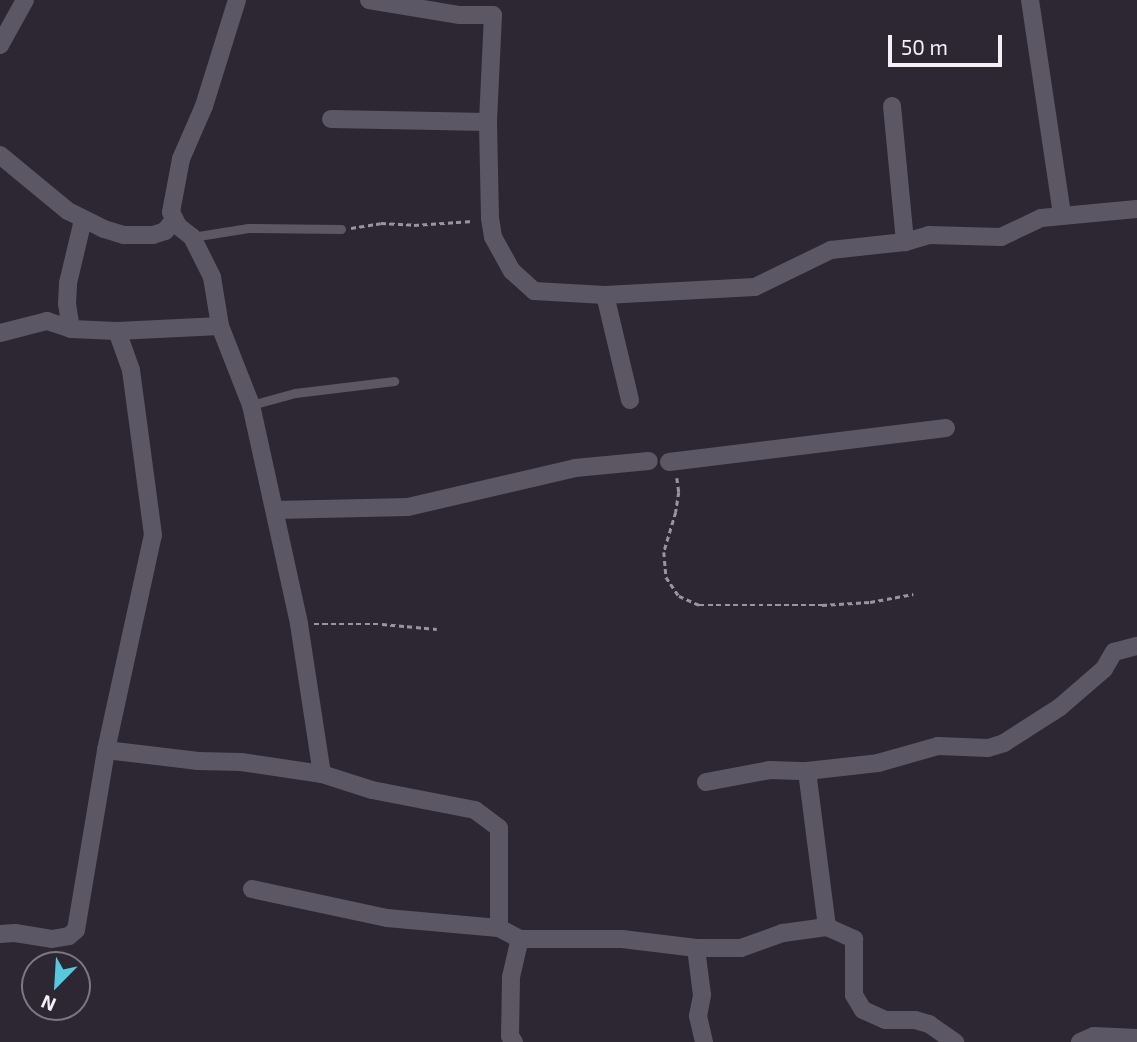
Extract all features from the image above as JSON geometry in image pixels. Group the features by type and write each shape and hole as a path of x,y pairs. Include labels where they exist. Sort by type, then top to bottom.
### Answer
{"street":[{"path":"0,46 25,0"},
{"path":"0,155 55,202 83,220 124,235 139,236 164,231 174,220 173,191 181,159 204,106 237,0"},
{"path":"369,0 460,15 494,7 488,122 490,218 493,237 512,271 534,292 605,295 755,287 831,250 905,242 929,235 1001,237 1041,218 1137,209"},
{"path":"1030,0 1062,215"},
{"path":"892,106 905,242"},
{"path":"331,119 488,122"},
{"path":"71,329 68,283 83,220"},
{"path":"174,220 192,237 212,277 219,326 251,405 299,624 322,775"},
{"path":"605,295 630,400"},
{"path":"0,333 47,321 71,329 117,331 219,326"},
{"path":"0,934 15,933 52,939 69,936 76,930 106,750 153,535 131,370 117,331"},
{"path":"669,462 946,428"},
{"path":"275,510 408,507 575,468 649,461"},
{"path":"706,782 770,770 807,771 878,764 938,746 988,748 1004,744 1060,707 1104,669 1114,652 1137,646"},
{"path":"106,750 198,761 241,762 322,775 372,790 475,810 499,828 499,928"},
{"path":"807,771 827,927"},
{"path":"252,889 387,918 499,928 520,939 622,939 696,948 741,948 783,933 827,927 854,939 853,995 863,1010 884,1020 915,1020 929,1024 955,1042"},
{"path":"514,1042 510,1036 511,977 520,939"},
{"path":"696,948 702,995 698,1016 704,1042"},
{"path":"1080,1042 1094,1036 1137,1038"}],"lane":[{"path":"192,237 248,228 341,229"},
{"path":"251,405 295,393 394,381"}],"path":[{"path":"341,229 381,223 456,224 490,218"},
{"path":"669,462 676,474 679,492 664,552 666,577 679,596 699,605 822,605 870,602 913,594"},
{"path":"299,624 382,624 437,629"}]}
